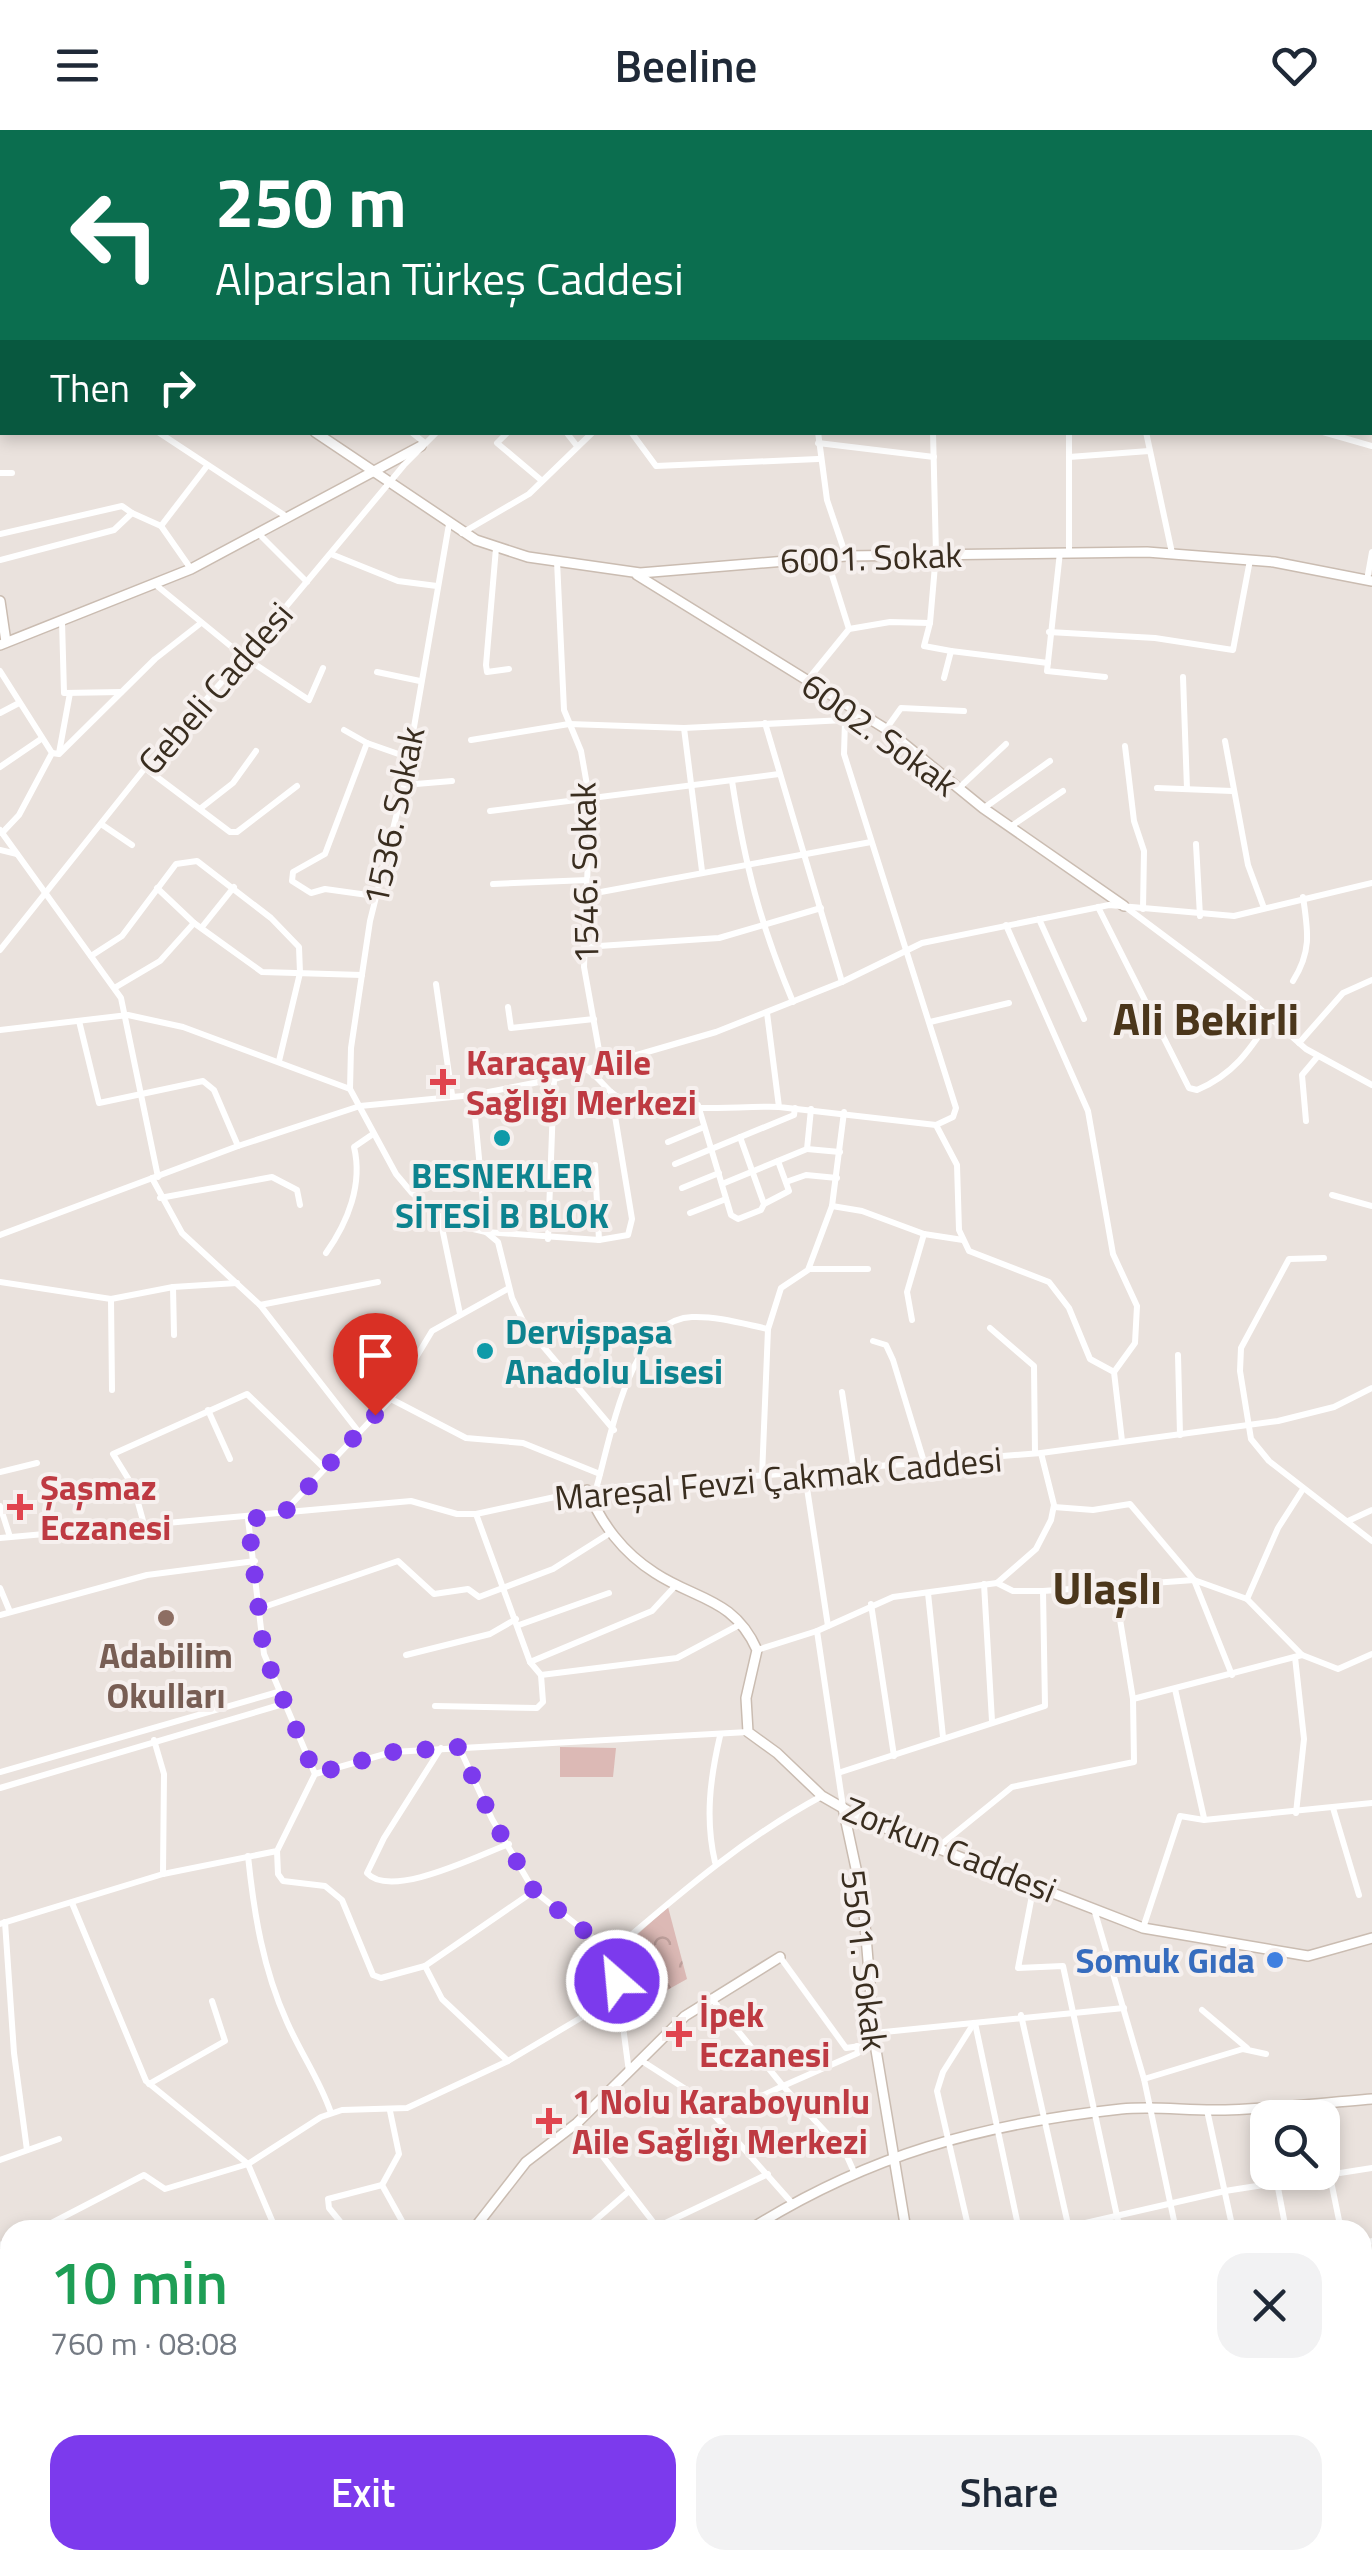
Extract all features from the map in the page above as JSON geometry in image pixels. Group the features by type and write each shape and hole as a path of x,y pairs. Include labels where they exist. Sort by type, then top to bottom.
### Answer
{"street":[{"path":"162,435 287,517"},
{"name":"6001. Sokak","path":"318,435 441,513 461,533 496,548 557,561 656,574 761,561 846,556 1064,551 1250,560 1369,581"},
{"path":"0,600 3,644 156,586 260,535 423,445 415,435"},
{"name":"Gebeli Caddesi","path":"0,950 145,768 434,435"},
{"path":"505,435 497,444 541,480"},
{"path":"568,435 577,446"},
{"path":"461,533 516,503 590,435"},
{"path":"633,435 656,466 818,459"},
{"path":"818,435 818,459 846,556"},
{"path":"933,435 936,554 924,646 1048,664"},
{"path":"1069,435 1064,551 1049,632 1047,670 1105,677"},
{"path":"1147,435 1172,554"},
{"path":"1334,435 1372,446"},
{"path":"818,443 934,458"},
{"path":"1069,457 1150,451"},
{"path":"161,526 207,466"},
{"path":"0,473 12,474"},
{"path":"0,534 122,506 161,526 192,569"},
{"path":"0,560 114,530 132,514"},
{"name":"1536. Sokak","path":"350,1090 375,896 404,785 449,524"},
{"path":"260,535 307,582"},
{"path":"496,548 486,665 487,672 510,670"},
{"path":"1369,581 1372,552"},
{"path":"331,554 398,582 437,586"},
{"path":"827,558 849,630"},
{"path":"1049,632 1155,638 1233,650 1250,560"},
{"name":"1546. Sokak","path":"557,561 555,590 564,710 580,751 590,802 590,894 584,947 602,1067"},
{"name":"6002. Sokak","path":"630,571 770,654 806,682 886,730 983,808 1124,906"},
{"path":"156,586 244,658 309,700 323,668"},
{"path":"806,682 849,630 911,620 930,623"},
{"path":"56,754 67,693 62,621"},
{"path":"201,623 56,754 18,815 1,832 116,987 128,1015 160,1198 182,1233 260,1305 358,1431"},
{"path":"944,678 951,652"},
{"path":"0,671 41,739 56,754"},
{"path":"377,672 420,682"},
{"path":"1183,678 1187,789"},
{"path":"67,693 122,692"},
{"path":"0,713 19,704"},
{"path":"886,730 901,708 964,711"},
{"path":"471,740 569,724 684,728 845,720 858,715"},
{"path":"611,1092 664,1110 698,1105 780,1107 936,1125 952,1117 956,1108 908,946 844,754 845,720"},
{"path":"765,723 842,982"},
{"path":"684,728 702,871"},
{"path":"344,730 407,757"},
{"path":"0,767 41,739"},
{"path":"1225,741 1248,865 1264,908"},
{"path":"367,743 325,854 293,872 292,881 310,893 325,889 375,896"},
{"path":"958,789 1006,744"},
{"path":"1125,746 1134,821 1144,851 1142,908"},
{"path":"201,808 232,783 256,751"},
{"path":"983,808 1050,761"},
{"path":"145,768 230,832 237,832 297,786"},
{"path":"490,812 590,802 779,774"},
{"path":"404,785 452,781"},
{"path":"732,781 745,865 761,927 793,1002"},
{"path":"1157,788 1232,791"},
{"path":"1010,827 1063,791"},
{"path":"100,824 132,845"},
{"path":"590,894 871,842"},
{"path":"1196,844 1200,916"},
{"path":"0,850 18,854"},
{"path":"91,956 122,936 176,864 190,860 234,888 295,942 300,973 279,1061"},
{"path":"492,884 588,880"},
{"path":"0,1234 238,1146 360,1106 473,1096 602,1067 767,1013 842,982 908,946 1098,906 1234,916 1372,884"},
{"path":"157,888 262,972 362,975"},
{"path":"116,987 160,961 234,888"},
{"path":"1293,980 1307,958 1309,942 1302,898"},
{"path":"1098,906 1189,1088 1197,1090 1226,1076 1247,1056 1270,1018"},
{"path":"1124,906 1299,1044 1372,1085"},
{"path":"584,947 706,940 821,908"},
{"path":"1039,918 1084,1018"},
{"path":"1006,926 1088,1111 1113,1254 1138,1313 1132,1350 1114,1372 1122,1441"},
{"path":"1299,1044 1343,993 1372,980"},
{"path":"436,984 452,1095"},
{"path":"930,1022 1010,1004"},
{"path":"508,1006 511,1028 594,1019"},
{"path":"767,1013 780,1107"},
{"path":"0,1030 128,1015 183,1027 279,1061 350,1090 401,1182 440,1217 486,1232 548,1239 628,1234 632,1219 611,1092 606,1082 588,1070"},
{"path":"79,1021 100,1104 140,1091 208,1083 238,1146"},
{"path":"1306,1121 1302,1075 1318,1056"},
{"path":"548,1239 554,1079"},
{"path":"473,1096 486,1232 498,1242 515,1307 541,1347 614,1430"},
{"path":"698,1105 726,1199 738,1219 788,1196 778,1161"},
{"path":"675,1164 794,1115 794,1108"},
{"path":"807,1148 812,1109"},
{"path":"808,1270 832,1206 844,1112"},
{"path":"936,1125 958,1165 959,1230 964,1240 975,1254 1049,1282 1069,1308 1090,1359 1114,1372"},
{"path":"668,1142 704,1127"},
{"path":"326,1254 356,1191 359,1166 354,1146 373,1134"},
{"path":"740,1137 764,1204"},
{"path":"722,1184 807,1148 840,1152"},
{"path":"595,1165 599,1236"},
{"path":"682,1188 718,1173"},
{"path":"786,1182 806,1175 837,1178"},
{"path":"160,1198 272,1177 297,1190 300,1205"},
{"path":"1332,1195 1372,1206"},
{"path":"690,1213 726,1199"},
{"path":"832,1206 862,1210 924,1234 964,1240"},
{"path":"440,1217 460,1314"},
{"path":"912,1320 908,1292 924,1234"},
{"path":"1324,1258 1289,1259 1241,1348 1240,1372 1251,1439 1269,1461 1372,1541"},
{"path":"762,1476 768,1329 781,1288 808,1270 868,1270"},
{"path":"0,1282 111,1299 173,1287 238,1282"},
{"path":"260,1305 378,1282"},
{"path":"173,1287 174,1334"},
{"path":"282,1515 323,1466 391,1399 432,1331 509,1288"},
{"path":"111,1299 112,1390"},
{"path":"534,1891 425,1966 381,1978 373,1974 342,1900 325,1886 283,1881 278,1874 277,1851 315,1774 392,1752 748,1732 746,1698 757,1650 724,1606 650,1570 610,1533 591,1490 600,1474 634,1366 663,1328 690,1317 768,1329"},
{"path":"990,1328 1034,1366 1038,1453 1054,1507 1036,1549 997,1583"},
{"path":"872,1341 886,1345 893,1360 925,1465"},
{"path":"1178,1355 1180,1435"},
{"name":"Mareşal Fevzi Çakmak Caddesi","path":"0,1538 248,1519 411,1501 456,1514 476,1514 591,1490 806,1476 1038,1453 1249,1425 1334,1407 1372,1388"},
{"path":"842,1392 854,1471"},
{"path":"145,1528 134,1488 113,1454 247,1394 323,1466"},
{"path":"391,1399 466,1438 523,1444 600,1474"},
{"path":"208,1410 230,1458"},
{"path":"0,1472 37,1463"},
{"path":"806,1476 828,1626"},
{"path":"1247,1599 1278,1528 1303,1489"},
{"path":"1054,1507 1094,1510 1130,1504 1194,1580 1232,1675"},
{"path":"0,1506 10,1537"},
{"path":"1346,1521 1372,1510"},
{"path":"434,1706 537,1708 543,1702 541,1676 530,1662 476,1514"},
{"path":"248,1519 264,1654 315,1774"},
{"path":"260,1608 398,1561 434,1594 468,1589 479,1597 553,1570 610,1533"},
{"path":"0,1615 147,1575 255,1561"},
{"path":"757,1650 817,1631 870,1604 984,1584 997,1583 1013,1591 1042,1591 1114,1582 1194,1580 1247,1599 1298,1656 1338,1669 1372,1654"},
{"path":"938,1847 1012,1787 1134,1762 1133,1699 1114,1582"},
{"path":"530,1662 652,1611 676,1584"},
{"path":"984,1584 992,1721"},
{"path":"0,1588 10,1612"},
{"path":"841,1772 1044,1706 1042,1591"},
{"path":"406,1655 490,1634 610,1593"},
{"path":"928,1593 943,1738"},
{"path":"870,1604 894,1756"},
{"path":"541,1676 677,1658 740,1625"},
{"path":"817,1631 844,1808"},
{"path":"1133,1699 1298,1656"},
{"path":"1296,1813 1304,1739 1298,1656"},
{"path":"1175,1689 1204,1820"},
{"path":"0,1772 278,1692"},
{"path":"0,1788 283,1704"},
{"name":"Zorkun Caddesi","path":"748,1732 777,1753 822,1796 844,1808 1143,1928 1308,1956 1372,1938"},
{"path":"716,1862 708,1826 711,1774 720,1736"},
{"path":"154,1740 164,1774 163,1874"},
{"path":"459,1747 534,1891 611,1952 629,2073"},
{"path":"441,1748 377,1849 368,1873 380,1882 408,1882 509,1844"},
{"path":"611,1952 716,1862 822,1796"},
{"path":"1143,1928 1175,1821 1189,1815 1204,1820 1372,1803"},
{"name":"5501. Sokak","path":"844,1808 864,1901 874,2038 904,2220"},
{"path":"1333,1808 1360,1895"},
{"path":"27,2150 3,1923 163,1874 277,1851"},
{"path":"248,1856 258,1934 271,1980 288,2024 321,2082 331,2114"},
{"path":"1034,1884 1018,1968 1063,1966 1117,2220"},
{"path":"72,1903 149,2084 248,2164 270,2220"},
{"path":"1094,1908 1144,2080 1174,2220"},
{"path":"481,2220 526,2162 577,2123 710,1997 780,1956 846,2048 874,2038 1021,2015 1124,2008"},
{"path":"425,1966 442,1999 508,2061"},
{"path":"57,2220 144,2175 165,2189 248,2164 331,2114 407,2108 508,2061 594,2010 617,1981"},
{"path":"710,1997 783,2086 846,2154 854,2172"},
{"path":"149,2084 225,2041 212,2001"},
{"path":"1202,2010 1251,2051"},
{"path":"1021,2015 1067,2220"},
{"path":"974,2022 1018,2220"},
{"path":"967,2220 937,2090 943,2072 974,2022"},
{"path":"716,2117 858,2053 857,2046"},
{"path":"1144,2080 1243,2049 1266,2054"},
{"path":"642,2061 698,2097 792,2202"},
{"path":"1340,2101 1372,2099"},
{"path":"764,2220 792,2202 894,2154 950,2140 1094,2113 1149,2108 1250,2109"},
{"path":"1207,2110 1231,2220"},
{"path":"338,2220 329,2208 328,2199 382,2184 399,2154 390,2111"},
{"path":"577,2123 653,2220"},
{"path":"0,2160 58,2139"},
{"path":"1340,2173 1372,2168"},
{"path":"671,2220 768,2174"},
{"path":"382,2184 401,2220"},
{"path":"1100,2220 1250,2188"},
{"path":"1279,2190 1284,2220"},
{"path":"1332,2190 1339,2220"},
{"path":"596,2220 629,2191"}],"green space":[{"path":"560,1747 616,1748 613,1777 560,1777"},
{"path":"668,1907 687,1979 626,2013 619,1951"}],"place":[{"name":"Karaçay Aile Sağlığı Merkezi","path":"443,1082"},
{"name":"BESNEKLER SİTESİ B BLOK","path":"502,1138"},
{"name":"Dervişpaşa Anadolu Lisesi","path":"485,1351"},
{"name":"Şaşmaz Eczanesi","path":"20,1507"},
{"name":"Adabilim Okulları","path":"166,1618"},
{"name":"Somuk Gıda","path":"1275,1960"},
{"name":"İpek Eczanesi","path":"679,2034"},
{"name":"1 Nolu Karaboyunlu Aile Sağlığı Merkezi","path":"549,2121"}],"district":[{"name":"Ali Bekirli","path":"1206,1018"},
{"name":"Ulaşlı","path":"1107,1587"}],"route":[{"path":"375,1415 323,1466 282,1515 248,1519 264,1654 276,1688 315,1774 392,1752 459,1747 492,1819 534,1891 611,1952 617,1981"}]}
